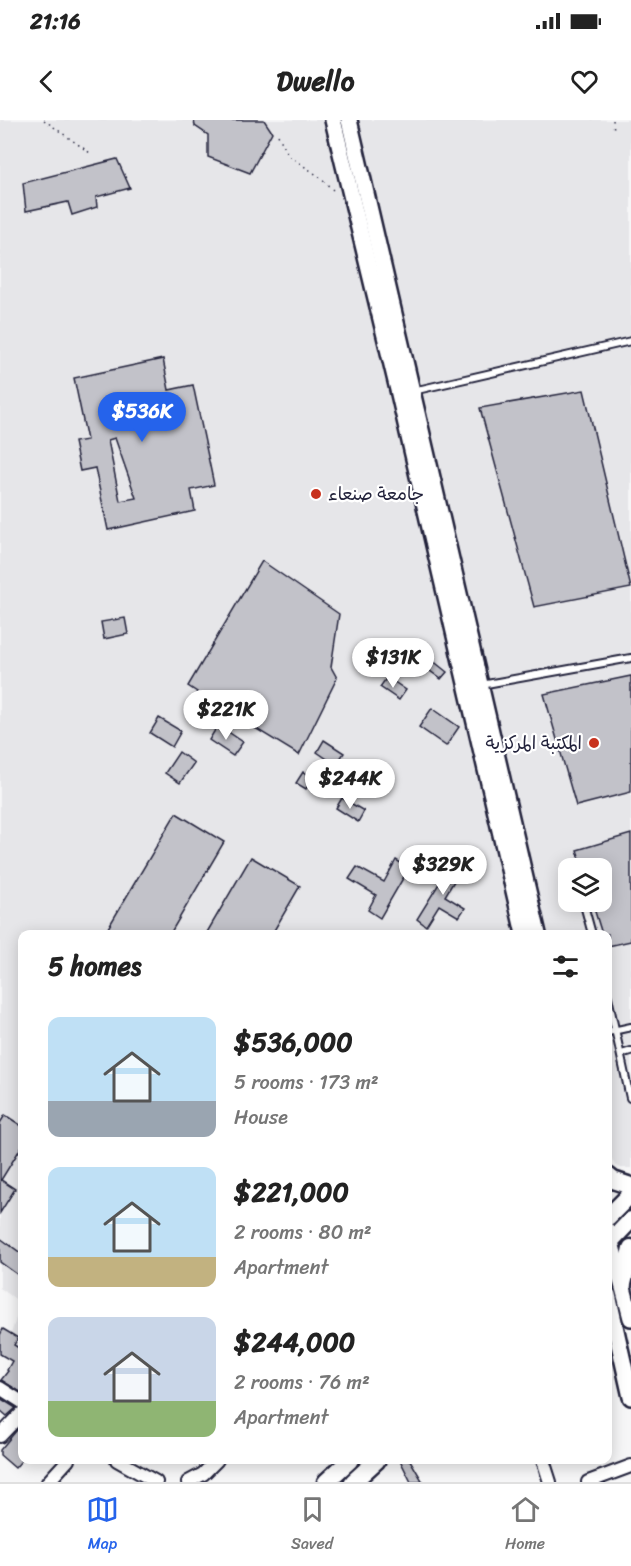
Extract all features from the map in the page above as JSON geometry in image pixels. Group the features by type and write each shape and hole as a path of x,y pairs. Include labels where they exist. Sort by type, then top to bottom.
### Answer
{"main road":[{"path":"612,1179 631,1186"},
{"path":"612,1213 631,1194"},
{"path":"612,1236 631,1220"},
{"path":"623,1284 631,1248"},
{"path":"326,1482 346,1464"},
{"path":"353,1482 371,1470"}],"street":[{"path":"333,120 351,201 406,393 481,686 537,930"},
{"path":"349,120 523,930"},
{"path":"351,201 367,203"},
{"path":"612,1251 631,1318"},
{"path":"612,1327 631,1397"},
{"path":"0,1388 18,1399"},
{"path":"0,1436 18,1417"},
{"path":"48,1482 64,1464"},
{"path":"124,1464 156,1482"},
{"path":"188,1482 203,1474 213,1464"},
{"path":"544,1464 550,1482"},
{"path":"588,1482 631,1466"},
{"path":"203,1474 214,1482"}],"lane":[{"path":"406,393 631,341"},
{"path":"481,686 631,658"},
{"path":"586,912 591,930"},
{"path":"612,1014 630,1098"},
{"path":"612,1031 631,1027"},
{"path":"621,1054 631,1051"}],"path":[{"path":"44,120 90,153"},
{"path":"613,120 614,131"},
{"path":"278,135 289,156 317,175 333,190"}],"shaded area":[{"name":"جامعة صنعاء","path":"0,120 631,120 631,1168 621,1168 615,1165 612,1160 612,930 18,930 18,1301 0,1288"},
{"name":"جامعة صنعاء","path":"18,1312 18,1352 7,1346"}],"building":[{"path":"194,120 264,120 272,132 250,173 208,157 208,135 195,126"},
{"path":"117,159 130,188 96,197 97,207 72,215 68,202 26,211 23,183"},
{"path":"163,359 169,390 193,385 214,485 191,490 195,511 108,530 95,468 80,471 74,442 87,440 74,378","holes":["115,438 136,498 120,501 108,440"]},
{"path":"584,390 631,588 534,607 480,408"},
{"path":"262,561 339,614 331,667 337,678 299,755 224,709 218,721 190,706 197,692 188,686"},
{"path":"125,618 128,634 104,639 101,622"},
{"path":"432,660 447,672 441,679 426,668"},
{"name":"المكتبة المركزية","path":"631,676 631,792 576,806 544,694"},
{"path":"387,677 406,690 399,700 380,687"},
{"path":"432,708 459,727 446,746 419,727"},
{"path":"159,718 181,731 172,747 150,733"},
{"path":"218,725 243,742 233,756 209,740"},
{"path":"324,740 344,753 336,765 317,752"},
{"path":"179,752 194,763 180,783 165,773"},
{"path":"369,769 389,782 385,789 365,776"},
{"path":"303,772 313,777 306,789 296,783"},
{"path":"342,798 364,811 358,822 336,808"},
{"path":"176,813 224,842 172,930 111,930 108,928"},
{"path":"631,834 631,941 612,945 612,930 601,930 595,912 612,912 612,858 580,858 577,850"},
{"path":"251,857 300,886 274,930 208,930"},
{"path":"396,860 409,868 380,918 368,910 376,895 349,879 357,867 384,882"},
{"path":"453,861 463,866 445,896 465,908 459,917 439,905 426,926 417,919"},
{"path":"5,1115 18,1123 18,1152 1,1180 15,1189 0,1213 0,1123"},
{"path":"0,1238 18,1251 18,1275 0,1262"},
{"path":"3,1329 18,1338 14,1345 18,1348 18,1391 1,1380 12,1361 0,1354 0,1335"},
{"path":"0,1398 16,1408 7,1416 0,1410"},
{"path":"18,1429 18,1464 15,1468 0,1455 0,1450"},
{"path":"402,1464 412,1464 423,1482 411,1482"}],"place":[{"name":"جامعة صنعاء","path":"316,494"},
{"name":"المكتبة المركزية","path":"594,743"}]}
